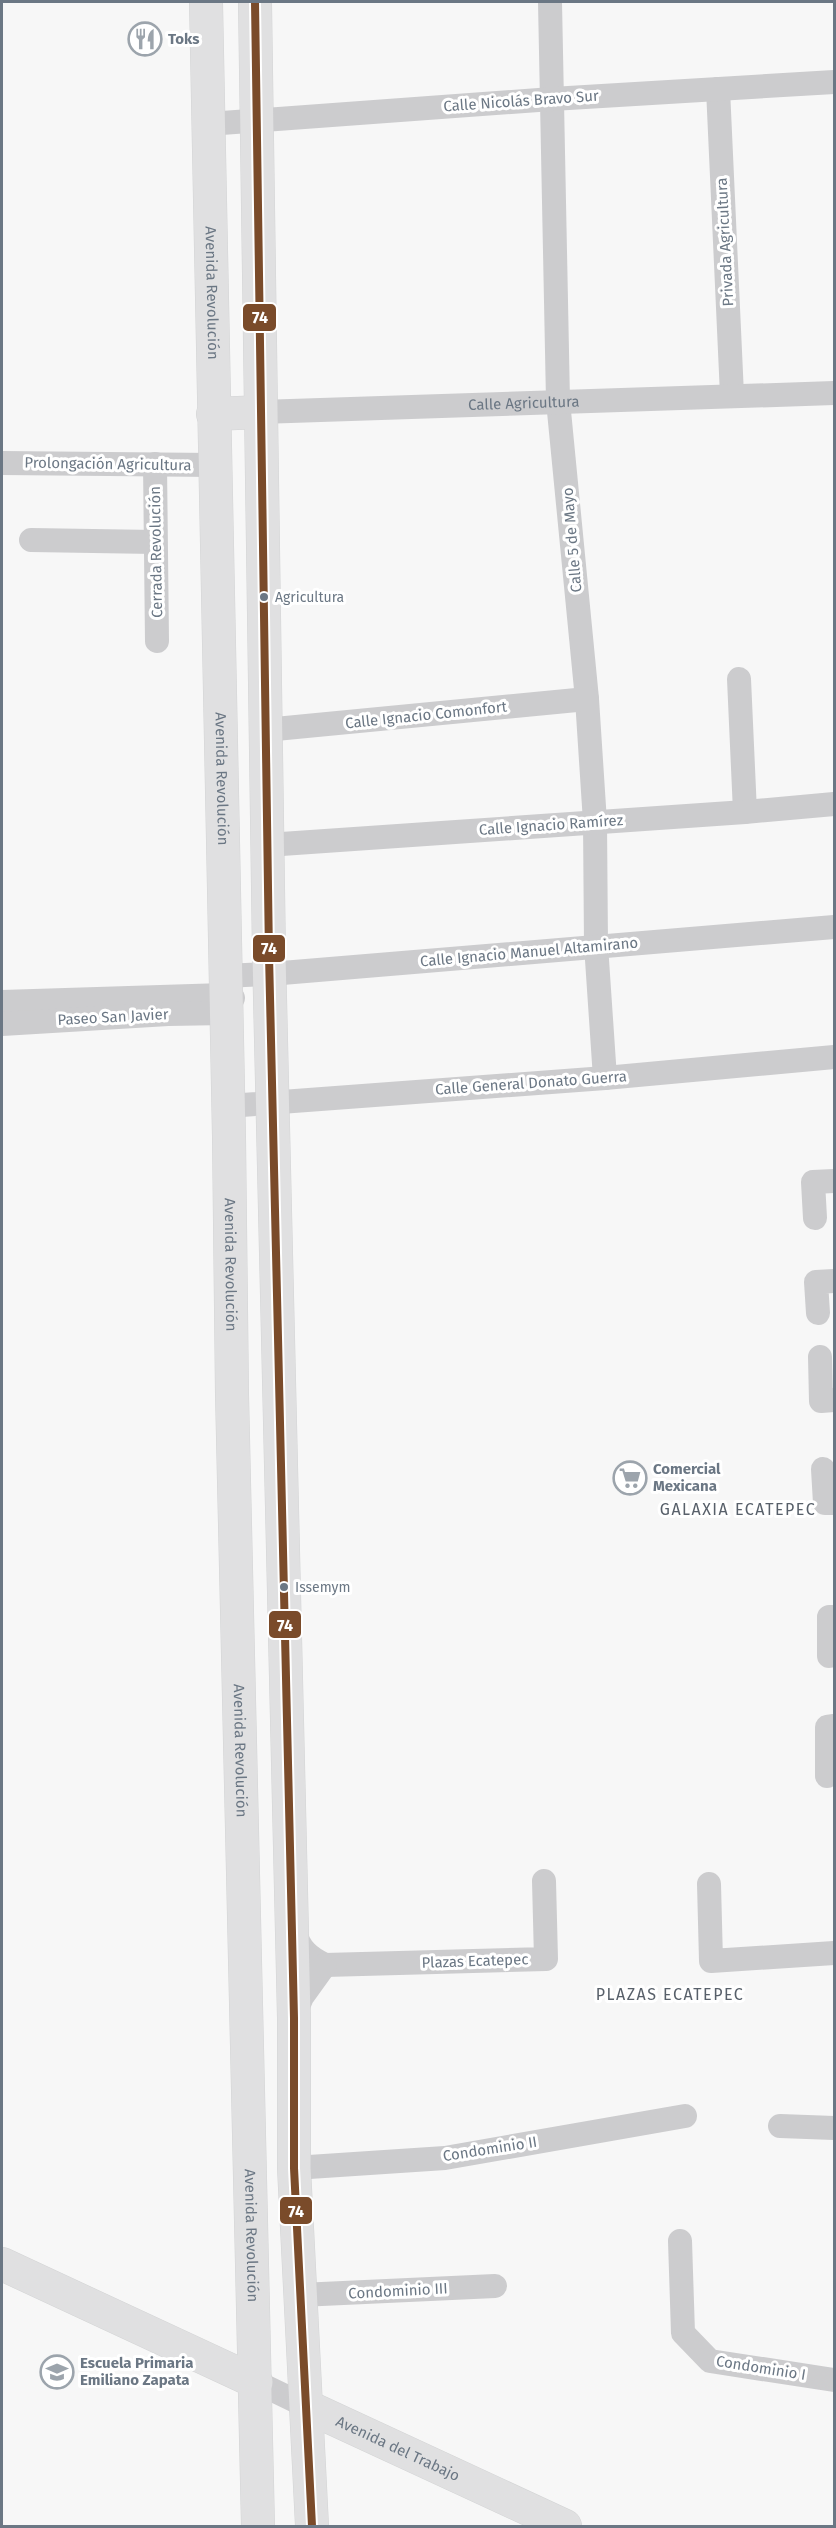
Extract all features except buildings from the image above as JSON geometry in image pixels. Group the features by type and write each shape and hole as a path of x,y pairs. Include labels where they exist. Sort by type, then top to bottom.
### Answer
{"main road":[{"name":"Avenida Revolución","path":"206,2 214,465 237,987 228,1106 232,1391 258,2526"},
{"name":"Avenida Revolución","path":"255,2 267,845 237,987 274,1102 294,2018 294,2168 308,2407 312,2526"},
{"name":"Calle Agricultura","path":"213,414 260,412"},
{"name":"Avenida del Trabajo","path":"2,2264 256,2382"},
{"name":"Avenida del Trabajo","path":"308,2407 565,2526"}],"street":[{"name":"Calle 5 de Mayo","path":"550,2 558,401 587,699 595,822 596,945 605,1078"},
{"name":"Calle Nicolás Bravo Sur","path":"208,124 552,99 834,82"},
{"name":"Privada Agricultura","path":"718,89 732,395"},
{"name":"Calle Agricultura","path":"260,412 834,393"},
{"name":"Prolongación Agricultura","path":"2,463 214,465"},
{"name":"Cerrada Revolución","path":"155,464 157,641"},
{"path":"31,540 155,542"},
{"path":"739,679 746,812"},
{"name":"Calle Ignacio Comonfort","path":"265,730 587,699"},
{"name":"Calle Ignacio Ramírez","path":"267,845 834,804"},
{"name":"Calle Ignacio Manuel Altamirano","path":"237,987 596,945 834,927"},
{"name":"Paseo San Javier","path":"2,1002 237,987"},
{"name":"Paseo San Javier","path":"2,1024 168,1014 237,987"},
{"name":"Calle General Donato Guerra","path":"228,1106 605,1078 834,1057"},
{"path":"815,1218 813,1182 834,1181"},
{"path":"818,1313 816,1282 834,1281"},
{"path":"820,1357 821,1401 834,1400"},
{"path":"823,1469 825,1503 834,1503"},
{"path":"829,1656 829,1617 834,1617"},
{"path":"827,1776 826,1726 834,1726"},
{"name":"Plazas Ecatepec","path":"325,1965 546,1959 544,1881"},
{"path":"709,1884 711,1961 834,1953"},
{"path":"292,1926 299,1946 309,1957 325,1965 302,1997 294,2018"},
{"name":"Condominio II","path":"294,2168 445,2158 685,2116"},
{"path":"780,2126 834,2128"},
{"name":"Condominio I","path":"680,2241 683,2333 710,2361 834,2380"},
{"name":"Condominio III","path":"300,2295 495,2286"},
{"name":"Avenida del Trabajo","path":"256,2382 308,2407"}],"transit line":[{"name":"74","path":"255,2 269,955 294,2018 294,2168 312,2526"}],"place":[{"name":"Toks","path":"145,39"},
{"name":"Agricultura","path":"264,597"},
{"name":"Comercial Mexicana","path":"630,1478"},
{"name":"Issemym","path":"284,1587"},
{"name":"Escuela Primaria Emiliano Zapata","path":"57,2372"}],"district":[{"name":"GALAXIA ECATEPEC","path":"738,1509"},
{"name":"PLAZAS ECATEPEC","path":"670,1994"}]}
